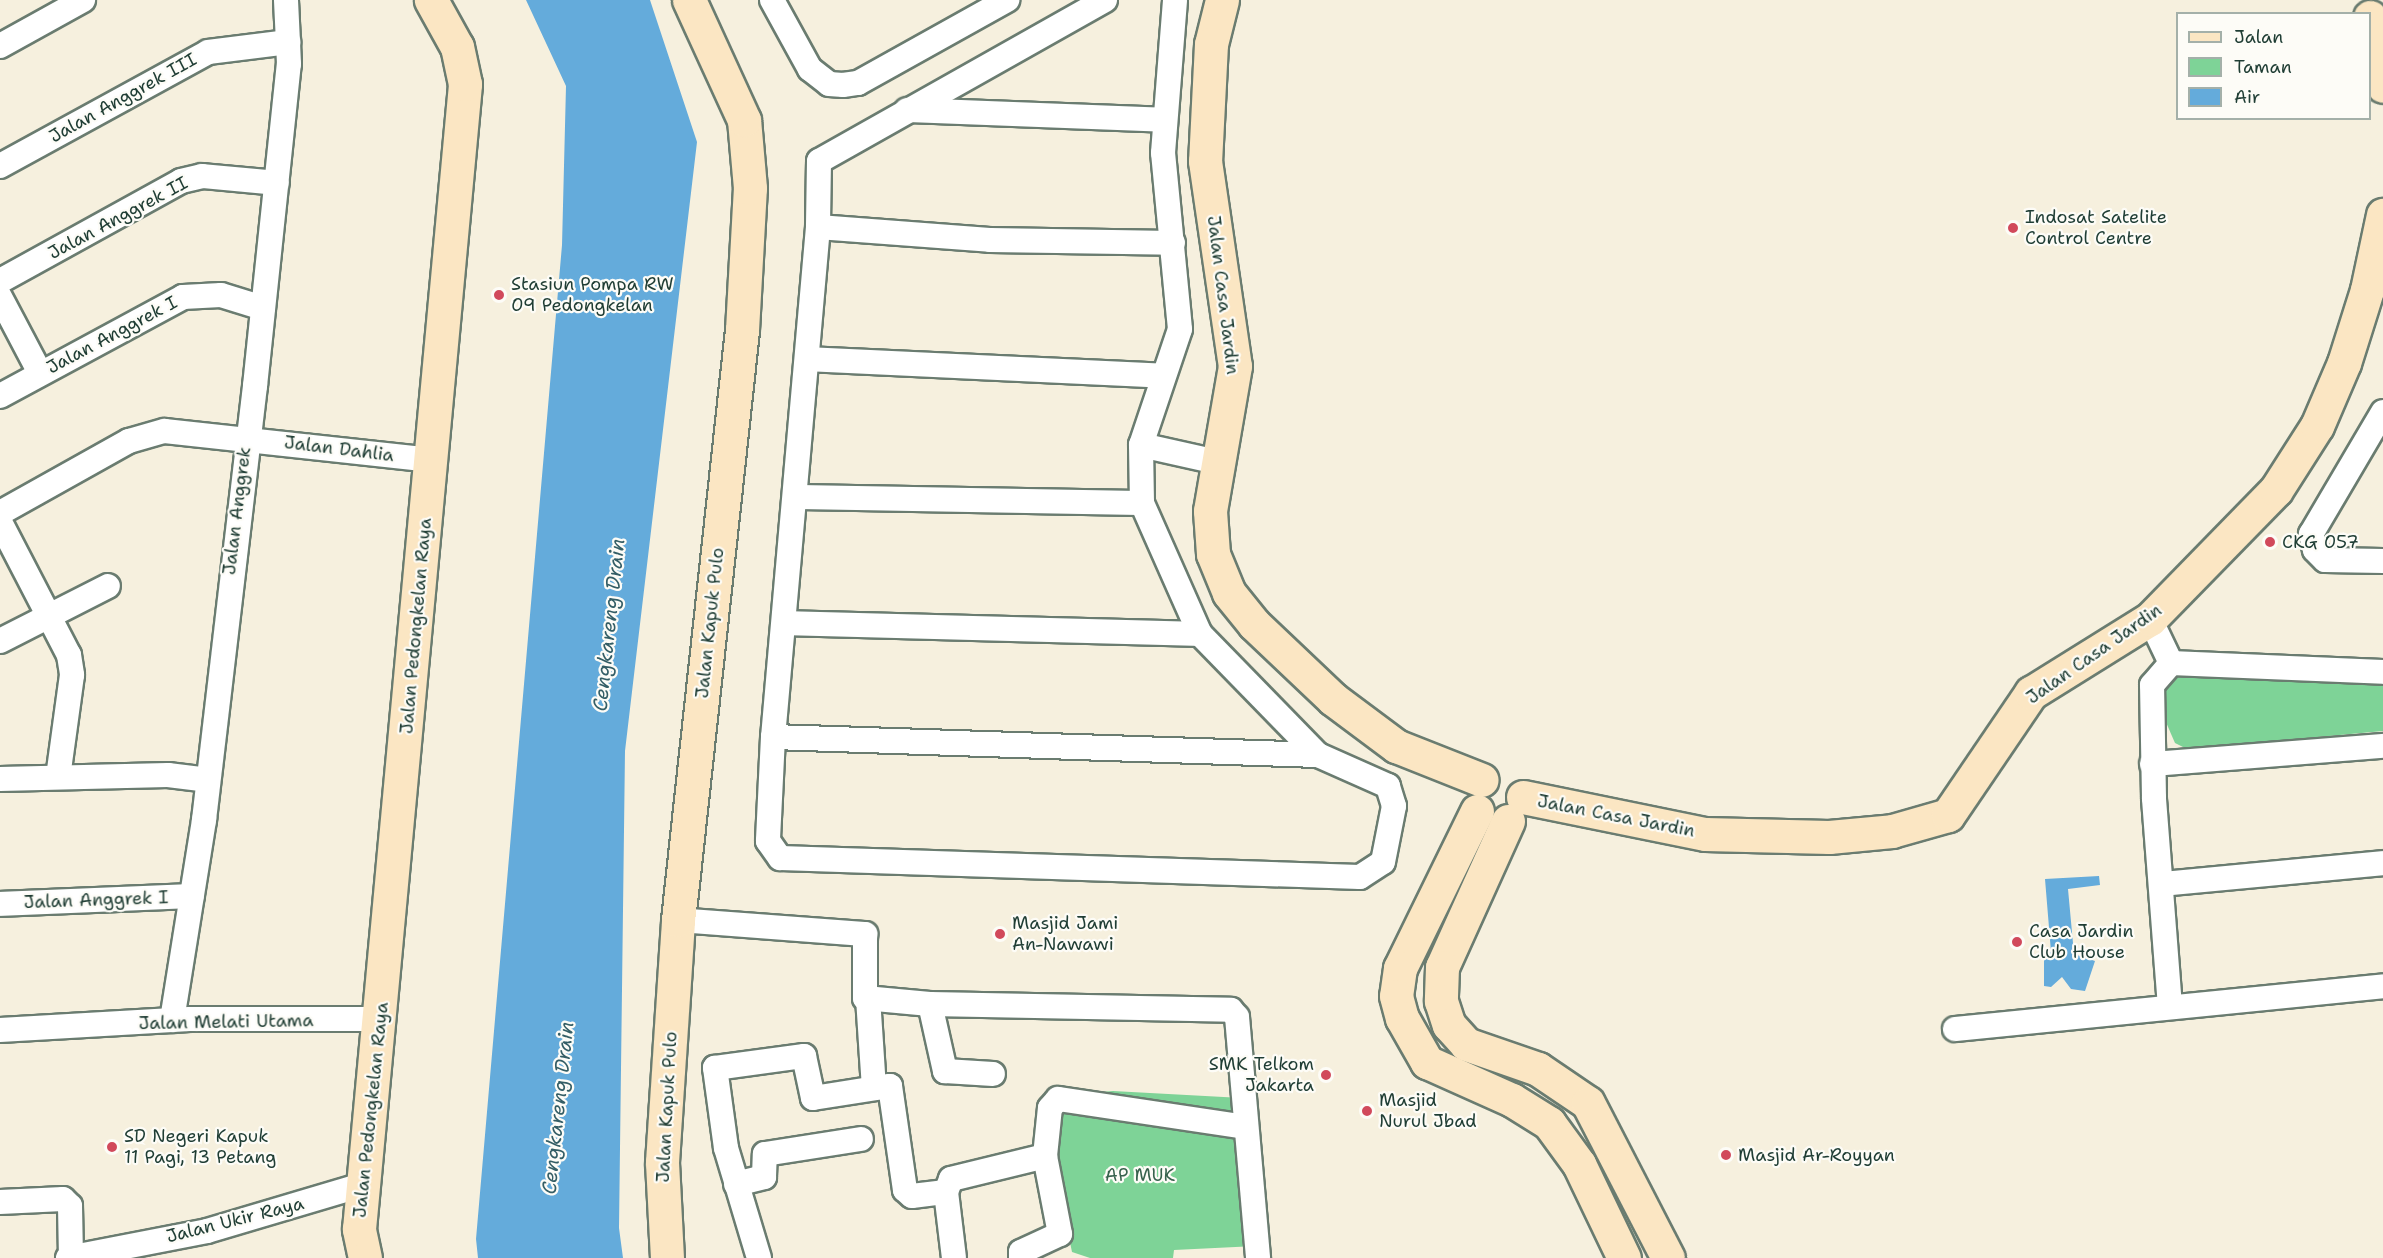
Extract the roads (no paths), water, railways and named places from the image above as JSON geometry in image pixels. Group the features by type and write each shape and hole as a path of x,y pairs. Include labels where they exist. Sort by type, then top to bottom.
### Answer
{"street":[{"path":"0,46 84,0"},
{"name":"Jalan Anggrek","path":"172,1020 192,896 207,780 263,308 288,42 285,0"},
{"name":"Jalan Pedongkelan Raya","path":"365,1258 359,1230 366,1184 465,84 457,47 431,0"},
{"name":"Jalan Kapuk Pulo","path":"667,1258 662,1162 678,920 742,330 750,188 744,120 689,0"},
{"path":"772,0 810,69 829,84 843,85 858,82 1007,0"},
{"path":"773,737 1318,755 1380,779 1393,795 1387,852 1370,874 789,860 774,854 768,841 773,737 797,496 819,227 819,161 1105,0"},
{"path":"1175,0 1165,120 1180,329 1141,445 1142,503 1200,634 1318,755"},
{"name":"Jalan Casa Jardin","path":"1222,0 1211,44 1205,161 1235,366 1227,429 1216,462 1210,511 1213,554 1229,593 1291,663 1373,730 1412,754 1422,767 1478,796 1491,822 1516,809 1705,834 1829,837 1925,824 1948,815 1960,801 2031,693 2150,619 2276,490 2317,426 2367,290 2383,215"},
{"path":"2371,25 2383,86"},
{"name":"Jalan Anggrek III","path":"0,166 208,52 288,42"},
{"path":"906,110 1165,120"},
{"name":"Jalan Anggrek II","path":"0,281 181,181 202,176 276,183"},
{"path":"819,227 990,240 1173,243"},
{"name":"Jalan Anggrek I","path":"0,396 183,297 221,295 263,308"},
{"path":"0,297 40,373"},
{"path":"807,359 1163,376"},
{"path":"2383,412 2375,438 2311,534 2315,550 2325,560 2383,561"},
{"name":"Jalan Dahlia","path":"0,513 147,434 188,430 246,439 431,460"},
{"path":"1141,445 1216,462"},
{"path":"797,496 1142,503"},
{"path":"0,522 50,616 71,666 58,777"},
{"path":"0,641 108,586"},
{"path":"2150,619 2171,663"},
{"path":"784,623 1200,634"},
{"path":"2171,663 2383,672"},
{"path":"2170,1007 2152,764 2152,685 2171,663"},
{"path":"2152,764 2383,746"},
{"path":"1623,1258 1579,1164 1549,1123 1512,1100 1427,1062 1402,1018 1396,996 1400,968 1478,796 1496,774 1511,777 1516,809 1442,967 1441,1001 1449,1025 1466,1044 1538,1069 1588,1103 1668,1258"},
{"path":"0,779 58,777 207,780"},
{"path":"2162,884 2383,863"},
{"name":"Jalan Anggrek I","path":"0,904 192,896"},
{"path":"678,920 865,934 874,1088"},
{"path":"1955,1029 2383,986"},
{"path":"868,998 930,1004 1231,1010 1237,1017 1258,1258"},
{"path":"930,1004 945,1071 993,1074"},
{"name":"Jalan Melati Utama","path":"0,1030 172,1020 381,1018"},
{"path":"759,1258 736,1184 715,1068 804,1056 813,1098 890,1087 906,1192 946,1192"},
{"path":"1021,1258 1021,1252 1060,1234 1045,1156 1052,1103 1070,1099 1245,1127"},
{"path":"736,1184 764,1177 765,1154 861,1139"},
{"path":"954,1258 946,1192 951,1179 1045,1156"},
{"name":"Jalan Ukir Raya","path":"70,1257 207,1231 366,1184"},
{"path":"0,1202 63,1199 70,1206 70,1257"}],"water":[{"name":"Cengkareng Drain","path":"526,0 650,0 697,142 625,751 619,1228 623,1258 478,1258 476,1239 562,245 566,86"},
{"path":"2099,876 2100,885 2068,889 2074,954 2095,961 2085,991 2071,989 2062,977 2051,987 2044,986 2044,956 2051,952 2045,879"}],"place":[{"name":"Indosat Satelite Control Centre","path":"2013,228"},
{"name":"Stasiun Pompa RW 09 Pedongkelan","path":"499,295"},
{"name":"CKG 057","path":"2270,542"},
{"name":"Masjid Jami An-Nawawi","path":"1000,934"},
{"name":"Casa Jardin Club House","path":"2017,942"},
{"name":"SMK Telkom Jakarta","path":"1326,1075"},
{"name":"Masjid Nurul Jbad","path":"1367,1111"},
{"name":"SD Negeri Kapuk 11 Pagi, 13 Petang","path":"112,1147"},
{"name":"Masjid Ar-Royyan","path":"1726,1155"}],"park label":[{"name":"AP MUK","path":"1140,1175"}]}
